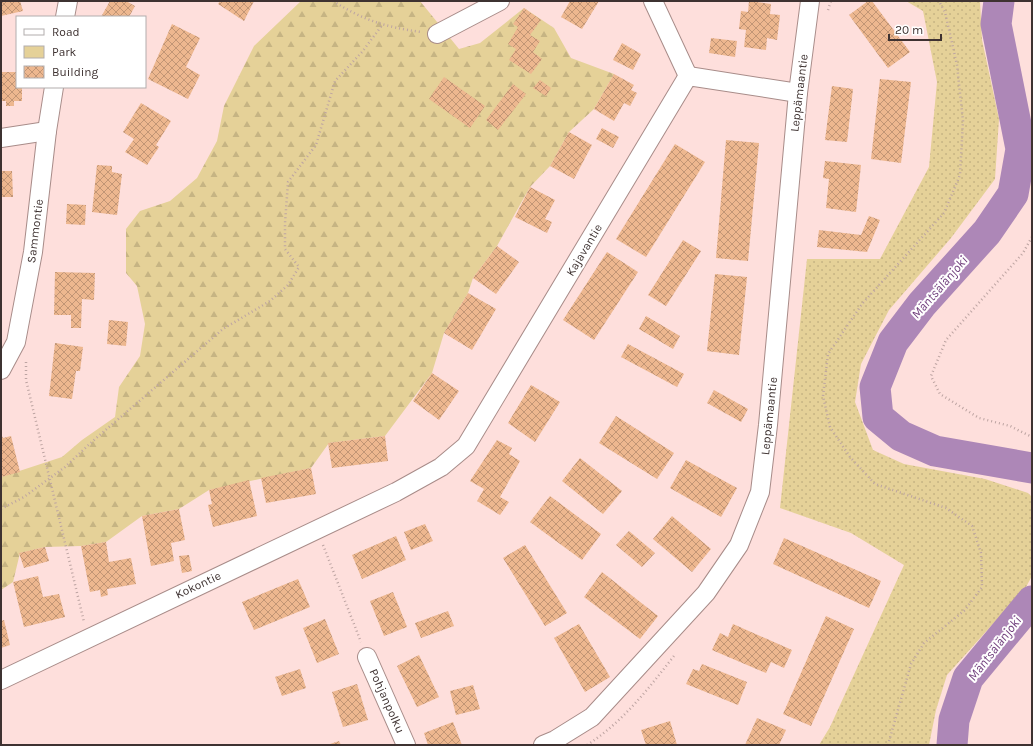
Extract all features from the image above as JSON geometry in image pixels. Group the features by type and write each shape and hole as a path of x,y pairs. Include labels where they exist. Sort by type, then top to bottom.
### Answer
{"street":[{"path":"65,16 68,1"},
{"path":"437,34 500,1"},
{"path":"653,1 688,76 798,93"},
{"name":"Leppämaantie","path":"543,745 555,740 592,717 706,593 739,545 760,492 768,425 798,93 810,1"},
{"name":"Kajavantie","path":"396,492 441,467 466,446 688,76"},
{"name":"Sammontie","path":"1,370 16,342 33,252 47,131 54,88"},
{"path":"1,138 47,131"},
{"name":"Kokontie","path":"1,680 396,492"},
{"name":"Pohjanpolku","path":"367,657 406,745"}],"path":[{"path":"333,1 357,16 395,28 437,34"},
{"path":"888,745 911,664 924,643 965,610 982,587 981,553 972,526 946,508 875,484 850,457 830,427 823,396 828,354 862,304 944,213 960,175 963,121 957,65 945,12 939,1"},
{"path":"1,509 24,497 50,479 223,329 270,301 288,285 299,267 285,249 288,182 316,145 334,81 362,52 383,24"},
{"path":"1032,237 1023,253 946,340 931,376 940,394 979,418 1010,426 1032,437"},
{"path":"16,342 26,355 26,380 88,638"},
{"path":"317,529 367,657"}],"green space":[{"path":"301,1 420,1 459,49 480,43 524,8 554,28 571,58 614,74 594,109 569,132 550,166 530,187 497,246 473,278 468,293 444,333 432,373 385,436 329,443 311,468 209,490 179,509 142,516 106,542 81,546 45,547 20,553 13,582 1,590 1,477 62,457 82,440 115,417 119,387 140,356 145,324 137,286 126,273 126,229 140,211 170,201 197,178 217,141 224,106 254,46"},
{"path":"906,1 980,1 982,40 999,119 995,179 951,238 889,310 861,364 855,402 873,450 904,464 985,479 1028,493 1032,497 1032,576 1026,587 947,675 936,710 929,745 819,745 830,727 904,565 851,533 780,508 807,259 880,259 929,167 937,82 923,11"}],"building":[{"path":"1,1 20,1 23,11 1,16"},
{"path":"110,1 126,1 135,6 130,16 102,16"},
{"path":"220,1 254,1 244,21 218,4"},
{"path":"570,1 599,1 582,29 561,17"},
{"path":"749,1 771,4 770,14 780,15 777,40 767,38 766,50 744,47 746,30 739,29 741,11 748,12"},
{"path":"868,1 872,1 910,52 888,68 849,15"},
{"path":"524,8 541,20 530,35 540,41 533,52 542,59 531,74 509,60 516,49 508,44 518,27 513,24"},
{"path":"172,24 200,38 186,67 200,75 188,99 148,79"},
{"path":"711,38 737,41 735,57 709,53"},
{"path":"622,43 641,54 633,70 613,60"},
{"path":"1,72 16,72 16,88 22,88 22,101 14,101 14,106 6,106 6,101 1,101"},
{"path":"614,74 634,85 631,90 637,93 630,106 624,103 614,121 594,109"},
{"path":"444,77 485,106 470,128 429,99"},
{"path":"880,79 911,82 901,163 871,159"},
{"path":"540,80 551,88 546,96 533,88"},
{"path":"513,84 526,94 498,130 486,120"},
{"path":"832,86 853,89 847,142 825,140"},
{"path":"141,103 171,121 156,145 159,147 147,165 125,152 134,139 123,132"},
{"path":"602,128 619,137 613,148 596,139"},
{"path":"569,132 592,145 574,179 550,166"},
{"path":"726,140 759,143 748,261 716,258"},
{"path":"675,144 705,162 646,257 616,239"},
{"path":"825,161 861,165 856,212 826,208 829,179 823,178"},
{"path":"97,165 112,166 112,172 122,174 117,215 92,212"},
{"path":"1,171 12,171 13,197 1,197"},
{"path":"530,187 555,200 545,219 552,222 547,233 515,217"},
{"path":"67,204 86,205 85,225 66,224"},
{"path":"869,216 880,220 867,252 817,247 819,230 861,235"},
{"path":"683,240 701,251 666,306 648,295"},
{"path":"497,246 519,262 496,294 473,278"},
{"path":"607,252 638,272 594,340 563,320"},
{"path":"55,272 95,273 94,300 82,299 81,328 71,328 71,315 54,315"},
{"path":"715,274 747,277 739,355 707,351"},
{"path":"468,293 496,309 472,350 444,333"},
{"path":"646,316 680,336 673,349 639,329"},
{"path":"109,320 128,322 126,346 107,344"},
{"path":"55,343 83,347 80,371 76,371 72,399 49,396"},
{"path":"628,344 684,374 677,387 621,357"},
{"path":"432,373 459,391 439,420 413,401"},
{"path":"531,385 560,402 535,442 508,423"},
{"path":"714,390 748,409 741,422 707,403"},
{"path":"616,416 674,453 657,479 599,443"},
{"path":"1,434 3,438 11,436 20,472 1,477"},
{"path":"385,436 388,461 332,468 328,443"},
{"path":"497,440 512,448 509,454 520,461 500,497 509,502 500,515 477,501 484,489 470,481"},
{"path":"580,458 622,491 603,514 562,481"},
{"path":"686,460 737,488 721,517 670,488"},
{"path":"311,468 316,494 266,503 261,478"},
{"path":"249,480 257,516 213,527 208,505 212,504 209,490"},
{"path":"550,496 601,534 582,560 530,522"},
{"path":"179,509 185,540 171,543 174,561 151,566 142,516"},
{"path":"672,516 711,549 692,572 653,539"},
{"path":"425,524 433,541 411,550 404,532"},
{"path":"629,531 655,553 642,567 616,545"},
{"path":"396,536 406,560 362,579 352,555"},
{"path":"784,538 881,581 869,608 773,564"},
{"path":"106,542 109,562 131,558 136,584 107,589 108,595 101,597 100,590 90,592 81,546"},
{"path":"525,545 567,613 545,626 503,558"},
{"path":"45,547 49,561 24,568 19,553"},
{"path":"189,555 192,571 182,573 179,556"},
{"path":"602,572 658,616 640,639 584,597"},
{"path":"38,576 43,597 59,594 65,617 24,627 13,582"},
{"path":"298,579 310,607 254,630 242,602"},
{"path":"393,592 407,627 384,636 370,601"},
{"path":"448,611 454,626 421,638 415,623"},
{"path":"826,616 854,629 811,726 783,714"},
{"path":"325,619 339,654 317,663 303,628"},
{"path":"4,620 10,645 1,648 1,621"},
{"path":"579,624 610,677 585,692 554,638"},
{"path":"733,624 792,650 784,668 771,662 766,673 712,650 720,633 728,637"},
{"path":"419,655 439,697 417,707 397,666"},
{"path":"702,664 747,682 738,705 686,684 693,669 699,671"},
{"path":"300,669 306,688 282,696 275,677"},
{"path":"357,684 368,720 343,727 332,692"},
{"path":"473,685 480,709 456,715 450,691"},
{"path":"757,718 786,730 779,745 745,745"},
{"path":"670,721 677,745 646,745 641,730"},
{"path":"453,722 462,745 428,745 424,733"},
{"path":"339,741 341,745 327,745"}],"waterway":[{"name":"Mäntsälänjoki","path":"999,1 996,24 1021,149 1013,194 987,232 922,304 893,342 875,387 878,417 901,436 935,451 1032,468"},
{"name":"Mäntsälänjoki","path":"952,745 954,720 968,678 1032,601"}]}
